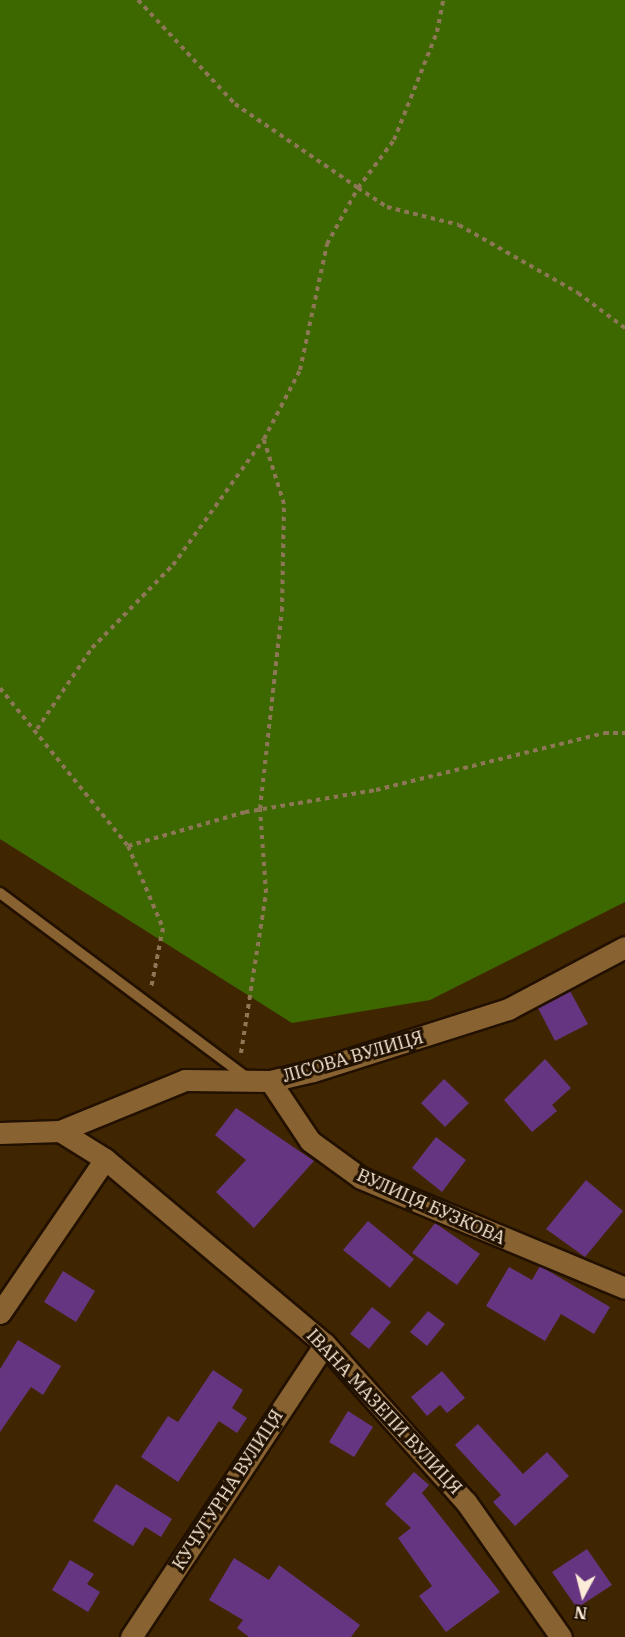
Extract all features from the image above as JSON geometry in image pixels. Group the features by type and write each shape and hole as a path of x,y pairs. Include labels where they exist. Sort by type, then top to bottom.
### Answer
{"street":[{"name":"ЛІСОВА ВУЛИЦЯ","path":"0,1133 60,1131 185,1080 253,1077 508,1009 625,947"},
{"name":"ВУЛИЦЯ БУЗКОВА","path":"253,1077 310,1141 361,1178 625,1288"},
{"name":"ІВАНА МАЗЕПИ ВУЛИЦЯ","path":"60,1131 105,1159 325,1344 466,1502 561,1637"},
{"path":"0,1313 105,1159"},
{"name":"КУЧУГУРНА ВУЛИЦЯ","path":"130,1637 325,1344"}],"lane":[{"path":"0,893 148,1003 253,1077"}],"path":[{"path":"138,0 236,104 357,188 387,207 459,225 578,292 625,328"},
{"path":"37,729 92,648 173,565 264,439 300,370 327,244 357,188 394,140 437,32 443,0"},
{"path":"253,1077 266,893 260,809 282,611 284,504 264,439"},
{"path":"0,688 37,729 128,846 163,928 148,1003"},
{"path":"128,846 260,809 376,790 604,733 625,733"}],"green space":[{"path":"0,0 625,0 625,902 430,1000 292,1023 0,839"}],"building":[{"path":"570,991 588,1024 555,1041 538,1008"},
{"path":"545,1059 571,1088 552,1105 557,1111 532,1132 504,1100"},
{"path":"444,1079 469,1103 445,1127 421,1103"},
{"path":"236,1108 314,1161 254,1228 216,1192 246,1160 215,1135"},
{"path":"436,1137 466,1160 442,1192 412,1168"},
{"path":"586,1180 623,1211 585,1257 546,1229"},
{"path":"368,1221 414,1259 390,1288 343,1250"},
{"path":"435,1223 480,1254 457,1285 412,1253"},
{"path":"540,1266 610,1307 594,1334 561,1314 545,1341 486,1306 509,1267 532,1280"},
{"path":"63,1271 95,1291 76,1322 44,1302"},
{"path":"372,1307 391,1322 369,1349 350,1334"},
{"path":"428,1311 445,1324 427,1346 410,1332"},
{"path":"18,1340 61,1366 43,1395 31,1387 0,1432 0,1369"},
{"path":"213,1370 243,1390 232,1408 247,1418 237,1433 219,1421 178,1482 141,1457 168,1416 178,1422"},
{"path":"442,1371 465,1398 447,1413 440,1405 427,1416 411,1397"},
{"path":"348,1411 373,1427 354,1457 329,1442"},
{"path":"478,1424 523,1474 547,1452 569,1476 515,1526 493,1502 501,1495 455,1445"},
{"path":"414,1472 429,1485 422,1493 500,1592 446,1632 419,1596 432,1586 398,1538 411,1528 385,1504"},
{"path":"116,1484 172,1519 161,1537 145,1527 133,1546 93,1521"},
{"path":"587,1549 612,1585 577,1608 552,1572"},
{"path":"234,1558 269,1580 279,1565 360,1625 351,1637 249,1637 237,1628 243,1620 209,1600"},
{"path":"70,1560 94,1574 87,1584 100,1592 88,1612 52,1590"}]}
